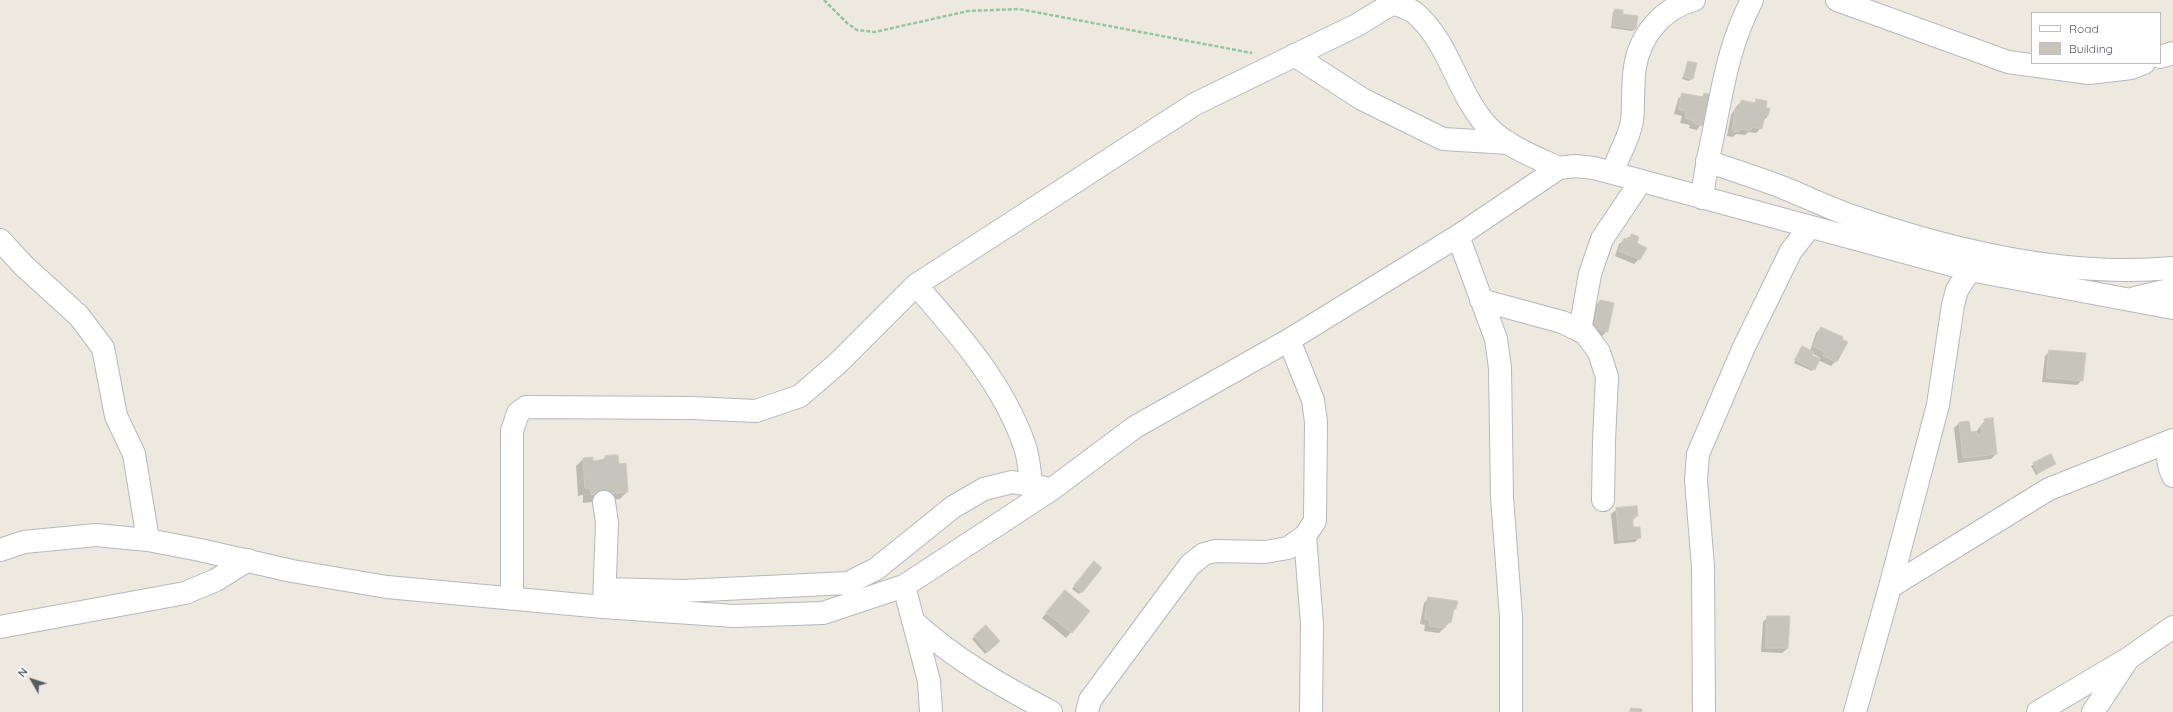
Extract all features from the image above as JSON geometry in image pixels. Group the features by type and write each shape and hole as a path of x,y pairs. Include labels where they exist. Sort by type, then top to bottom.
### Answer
{"street":[{"path":"1612,173 1632,122 1635,66 1642,40 1661,17 1684,3 1694,0"},
{"path":"1702,198 1707,161 1725,70 1742,21 1752,0"},
{"path":"1837,0 2008,62 2089,73 2131,68 2141,64"},
{"path":"512,598 512,432 518,412 526,407 692,408 756,411 800,396 838,362 916,285 1195,104 1357,25 1396,1 1414,12 1430,29 1476,112 1488,128 1510,143 1559,168"},
{"path":"2161,57 2173,53"},
{"path":"1294,55 1362,99 1443,139 1510,143"},
{"path":"1707,161 1783,188 1848,214 1922,238 1982,253 2065,266 2141,271 2173,268"},
{"path":"604,598 734,616 823,613 904,586 1042,488 1135,427 1289,340 1458,236 1559,168 1574,166 1594,168 1809,228 1970,270 2173,308"},
{"path":"1580,331 1590,274 1602,240 1641,181"},
{"path":"1704,712 1703,566 1696,480 1698,454 1744,347 1791,251 1809,228"},
{"path":"1458,236 1496,338 1500,368 1502,497 1511,617 1511,712"},
{"path":"0,240 24,266 79,316 103,348 116,416 134,454 148,540"},
{"path":"1855,712 1938,405 1953,305 1957,290 1970,270"},
{"path":"916,285 968,345 1010,409 1042,488"},
{"path":"2128,300 2173,289"},
{"path":"1481,300 1542,316 1585,333 1599,352 1607,377 1603,500"},
{"path":"1087,712 1090,700 1190,565 1204,554 1215,551 1265,552 1288,548 1305,536 1315,521 1316,422 1313,400 1289,340"},
{"path":"1890,587 2049,489 2172,440"},
{"path":"2172,440 2167,455 2168,464 2173,476"},
{"path":"0,550 24,542 96,535 148,540 248,560 292,571 387,587 512,598 604,598 684,590 848,583 876,570 953,506 984,489 1012,482 1042,488"},
{"path":"604,502 608,522 604,598"},
{"path":"1305,536 1312,624 1311,712"},
{"path":"0,627 185,593 216,580 248,560"},
{"path":"904,586 929,681 931,712"},
{"path":"913,621 935,642 993,681 1051,712"},
{"path":"2038,712 2129,658 2173,628"},
{"path":"2093,712 2129,658"}],"path":[{"path":"824,0 846,22 857,30 875,32 968,11 1019,9 1255,54"}],"building":[{"path":"1615,9 1623,10 1623,14 1638,16 1636,29 1613,26"},
{"path":"1688,61 1697,63 1693,79 1684,77"},
{"path":"1682,93 1703,97 1704,93 1712,95 1708,116 1705,115 1703,126 1693,123 1694,121 1685,118 1686,111 1679,109"},
{"path":"1756,99 1767,101 1766,108 1770,108 1768,116 1765,115 1762,129 1752,127 1751,131 1740,129 1739,132 1732,131 1735,109 1739,109 1741,100 1755,103"},
{"path":"1632,234 1639,237 1637,243 1647,248 1640,260 1619,251 1624,238 1629,240"},
{"path":"1600,300 1614,303 1608,332 1594,328"},
{"path":"1821,327 1843,337 1842,339 1848,342 1837,362 1823,356 1825,352 1814,347"},
{"path":"1802,346 1814,352 1812,355 1820,359 1815,370 1795,360"},
{"path":"2049,350 2086,353 2083,381 2047,378"},
{"path":"1993,418 1997,454 1963,458 1959,422 1969,421 1971,432 1976,431 1977,435 1982,435 1981,425 1985,424 1984,419"},
{"path":"2051,454 2056,464 2038,473 2033,463"},
{"path":"618,455 619,464 626,463 628,492 591,495 590,488 585,488 583,458 593,457 593,461 605,459 605,456"},
{"path":"1637,506 1638,516 1633,517 1633,527 1640,527 1641,538 1619,540 1616,508"},
{"path":"1094,561 1102,568 1082,593 1074,586"},
{"path":"1065,590 1090,611 1072,633 1046,613"},
{"path":"1428,597 1458,601 1456,609 1454,609 1451,623 1446,622 1445,628 1429,626 1430,620 1425,619"},
{"path":"1767,616 1790,616 1788,648 1766,648"},
{"path":"986,625 1000,641 988,652 974,636"},
{"path":"1631,708 1642,709 1642,712 1630,712"}]}
